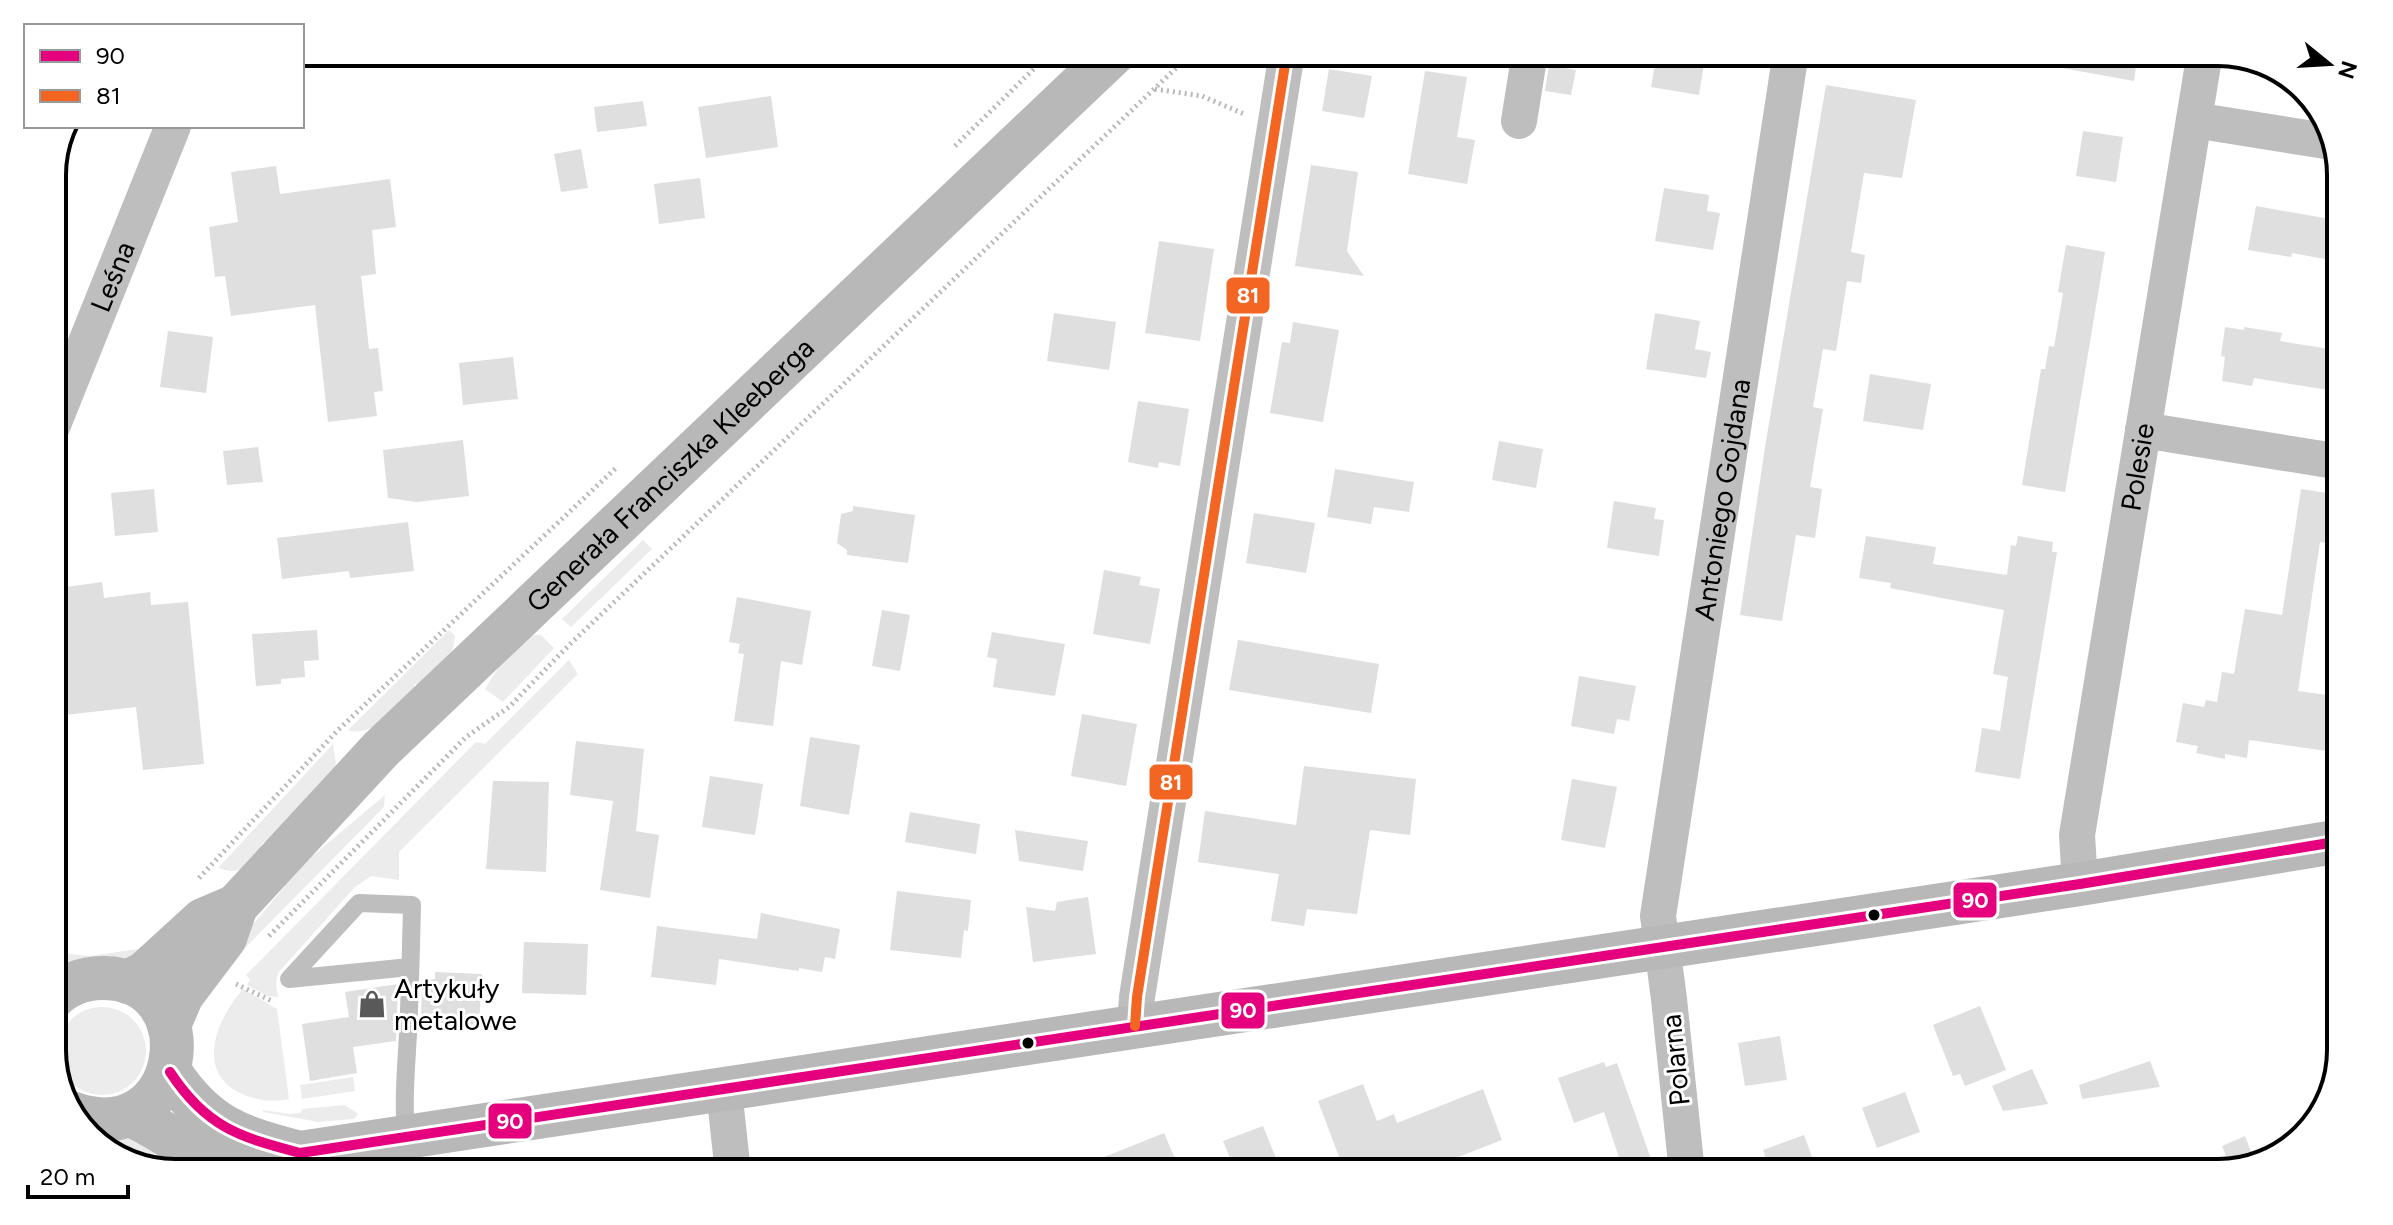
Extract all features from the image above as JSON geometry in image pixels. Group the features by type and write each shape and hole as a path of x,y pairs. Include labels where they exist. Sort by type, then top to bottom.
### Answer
{"street":[{"name":"Generała Franciszka Kleeberga","path":"169,1025 182,995 225,938 236,906 381,749 1100,66"},
{"path":"1135,1026 1139,981 1285,66"},
{"path":"1519,121 1528,66"},
{"name":"Antoniego Gojdana","path":"1661,948 1658,916 1789,66"},
{"name":"Polesie","path":"2080,884 2077,835 2203,66"},
{"path":"2194,120 2321,140"},
{"name":"Leśna","path":"66,392 172,128"},
{"path":"2143,430 2327,460"},
{"path":"170,1072 188,1097 222,1127 258,1142 300,1153 2080,884 2327,843"},
{"name":"Generała Franciszka Kleeberga","path":"128,982 145,973 203,920 236,906"},
{"name":"Polarna","path":"1661,948 1686,1159"},
{"path":"66,985 93,978 128,982 153,999 169,1025 174,1048 170,1072 161,1090 147,1104 130,1115 108,1120 91,1119"},
{"path":"724,1090 731,1159"},
{"path":"130,1115 154,1125 209,1159"},
{"path":"291,1159 300,1153"}],"lane":[{"path":"406,1138 403,1104 410,967 412,905 359,903 289,979 410,967"}],"path":[{"path":"269,936 466,737 509,707 569,645 1179,66"},
{"path":"1155,89 1202,96 1246,115 1271,155"},
{"path":"245,987 264,998"}],"shaded area":[{"path":"643,540 652,549 571,627 562,619"},
{"path":"449,630 455,636 452,651 438,669 420,685 415,684 397,710 367,730 348,730"},
{"path":"535,635 541,635 554,648 503,702 485,689 512,650"},
{"path":"569,660 578,674 399,852 399,880 371,876 354,888 278,973 278,997 267,996 247,985 250,980 246,975 476,742 485,744"},
{"path":"333,744 334,770 262,843 251,862 237,871 218,868"},
{"path":"385,795 384,807 236,957 225,958 285,886 284,880"},
{"path":"144,948 124,963 66,966 66,953 90,956"},
{"path":"243,989 277,1009 289,1099 268,1100 247,1096 230,1087 220,1075 214,1047 218,1032 224,1016"},
{"path":"102,1007 119,1010 139,1026 145,1042 143,1068 127,1088 102,1095 85,1092 71,1082 66,1057 66,1025 77,1014"},
{"path":"353,1077 355,1091 302,1099 300,1085"},
{"path":"345,1105 358,1114 354,1119 319,1122 263,1112 290,1114 301,1113 302,1109"},
{"path":"129,1137 170,1147 161,1158 154,1157 127,1148 112,1139"}],"building":[{"path":"1549,66 1576,70 1571,95 1545,91"},
{"path":"1655,66 1704,66 1699,95 1651,87"},
{"path":"2051,66 2136,66 2134,81"},
{"path":"1329,69 1372,76 1364,118 1322,111"},
{"path":"1425,71 1467,77 1457,137 1475,140 1467,184 1408,174"},
{"path":"1826,85 1916,100 1902,178 1864,173 1851,252 1865,255 1861,283 1847,281 1836,351 1823,349 1813,407 1823,409 1810,487 1822,489 1815,538 1796,535 1782,621 1740,615"},
{"path":"771,96 778,147 706,158 698,107"},
{"path":"643,101 647,126 597,132 594,107"},
{"path":"2083,131 2123,137 2116,182 2076,176"},
{"path":"581,149 588,188 561,192 554,154"},
{"path":"1311,165 1358,172 1347,251 1364,276 1295,266"},
{"path":"276,166 280,194 390,179 396,227 372,230 376,274 361,276 369,349 378,348 383,391 374,392 377,416 328,422 315,305 231,316 225,276 215,277 209,227 238,222 231,172"},
{"path":"700,178 705,218 659,224 654,184"},
{"path":"1664,188 1709,195 1707,211 1720,213 1713,250 1655,241"},
{"path":"2256,206 2327,219 2327,259 2248,250"},
{"path":"1159,241 1214,249 1200,341 1145,333"},
{"path":"2066,245 2105,252 2065,492 2022,485 2041,369 2045,369 2049,346 2054,347 2063,293 2058,292"},
{"path":"1054,313 1116,322 1109,370 1047,361"},
{"path":"1655,313 1700,321 1695,349 1711,352 1706,378 1646,369"},
{"path":"1293,322 1339,330 1323,422 1270,413 1282,342 1290,343"},
{"path":"2225,327 2282,333 2280,341 2327,349 2327,390 2254,378 2252,386 2222,381 2225,357 2221,356"},
{"path":"168,331 213,337 206,393 160,387"},
{"path":"513,357 518,399 463,405 459,363"},
{"path":"1870,374 1931,384 1923,430 1863,421"},
{"path":"1138,401 1189,409 1180,466 1159,462 1158,468 1128,462"},
{"path":"463,440 469,496 417,502 388,498 383,450"},
{"path":"1499,441 1543,449 1536,488 1492,480"},
{"path":"258,447 263,482 227,485 223,451"},
{"path":"1335,469 1414,482 1409,512 1374,507 1371,524 1327,517"},
{"path":"154,489 158,532 115,536 111,493"},
{"path":"2301,489 2327,493 2327,543 2320,542 2298,691 2327,695 2327,751 2249,740 2247,758 2225,754 2225,759 2196,753 2198,746 2176,742 2183,703 2204,707 2206,700 2217,702 2222,672 2234,674 2245,609 2282,615"},
{"path":"1614,501 1656,508 1654,519 1664,520 1659,556 1607,548"},
{"path":"853,506 915,515 908,563 847,555 847,550 837,543 841,514 853,511"},
{"path":"1254,513 1315,523 1306,573 1246,563"},
{"path":"408,522 414,571 350,578 349,571 282,579 277,538"},
{"path":"1866,536 1936,547 1933,564 2007,575 2011,545 2016,546 2018,536 2053,542 2052,552 2057,552 2020,779 1975,772 1982,728 2000,731 2008,677 1993,674 2004,610 1890,588 1891,583 1859,578"},
{"path":"1104,570 1141,577 1139,585 1160,589 1150,644 1093,634"},
{"path":"102,582 104,598 150,592 151,605 188,602 204,764 143,770 136,707 66,715 66,587"},
{"path":"737,597 811,611 802,665 781,661 773,726 734,721 744,654 738,653 740,644 729,642"},
{"path":"882,610 910,615 900,671 872,666"},
{"path":"317,630 319,660 304,661 305,677 281,679 281,684 256,686 252,634"},
{"path":"992,632 1065,644 1055,696 993,687 997,659 987,657"},
{"path":"1238,640 1379,664 1371,713 1229,690"},
{"path":"1579,676 1636,686 1629,721 1617,719 1614,734 1571,726"},
{"path":"1082,714 1137,724 1126,786 1071,776"},
{"path":"810,737 860,745 849,815 800,806"},
{"path":"576,741 644,749 636,831 659,835 650,898 600,890 613,801 570,795"},
{"path":"1304,766 1416,779 1410,835 1370,830 1357,914 1307,909 1304,926 1271,921 1279,874 1198,862 1205,811 1296,825"},
{"path":"710,776 763,784 755,835 702,827"},
{"path":"1572,779 1617,787 1605,848 1561,840"},
{"path":"493,781 549,782 546,872 486,869"},
{"path":"910,812 980,824 976,854 905,842"},
{"path":"1015,830 1088,841 1083,871 1019,861"},
{"path":"897,891 971,900 961,958 890,950"},
{"path":"1088,897 1096,954 1033,962 1026,907 1055,911 1057,902"},
{"path":"761,913 840,929 835,959 825,957 822,972 719,959 716,985 651,977 657,926 757,939"},
{"path":"524,942 588,944 586,995 522,993"},
{"path":"435,972 482,974 479,1025 421,1022 422,981 435,979"},
{"path":"398,984 396,1041 353,1047 357,1073 310,1081 302,1024 349,1017 345,992"},
{"path":"1980,1006 2006,1070 1965,1086 1960,1074 1953,1076 1933,1025"},
{"path":"1780,1036 1787,1080 1745,1086 1738,1043"},
{"path":"2150,1061 2160,1087 2082,1099 2079,1085"},
{"path":"1604,1062 1606,1067 1617,1063 1651,1159 1619,1159 1604,1112 1574,1123 1558,1078"},
{"path":"2032,1069 2048,1104 2003,1111 1992,1086"},
{"path":"1363,1084 1377,1121 1394,1114 1397,1123 1483,1089 1502,1140 1453,1159 1340,1159 1318,1101"},
{"path":"1905,1092 1920,1132 1877,1148 1862,1108"},
{"path":"1263,1126 1276,1159 1230,1159 1223,1141"},
{"path":"1164,1133 1175,1159 1099,1159"},
{"path":"1804,1135 1813,1159 1766,1159 1763,1150"},
{"path":"2245,1136 2252,1153 2227,1158 2222,1146"}],"transit line":[{"name":"81","path":"1135,1026 1137,997 1285,66"},
{"name":"90","path":"170,1072 183,1091 211,1118 242,1135 300,1153 2080,884 2327,843"}],"place":[{"name":"Artykuły metalowe","path":"372,1004"}]}
